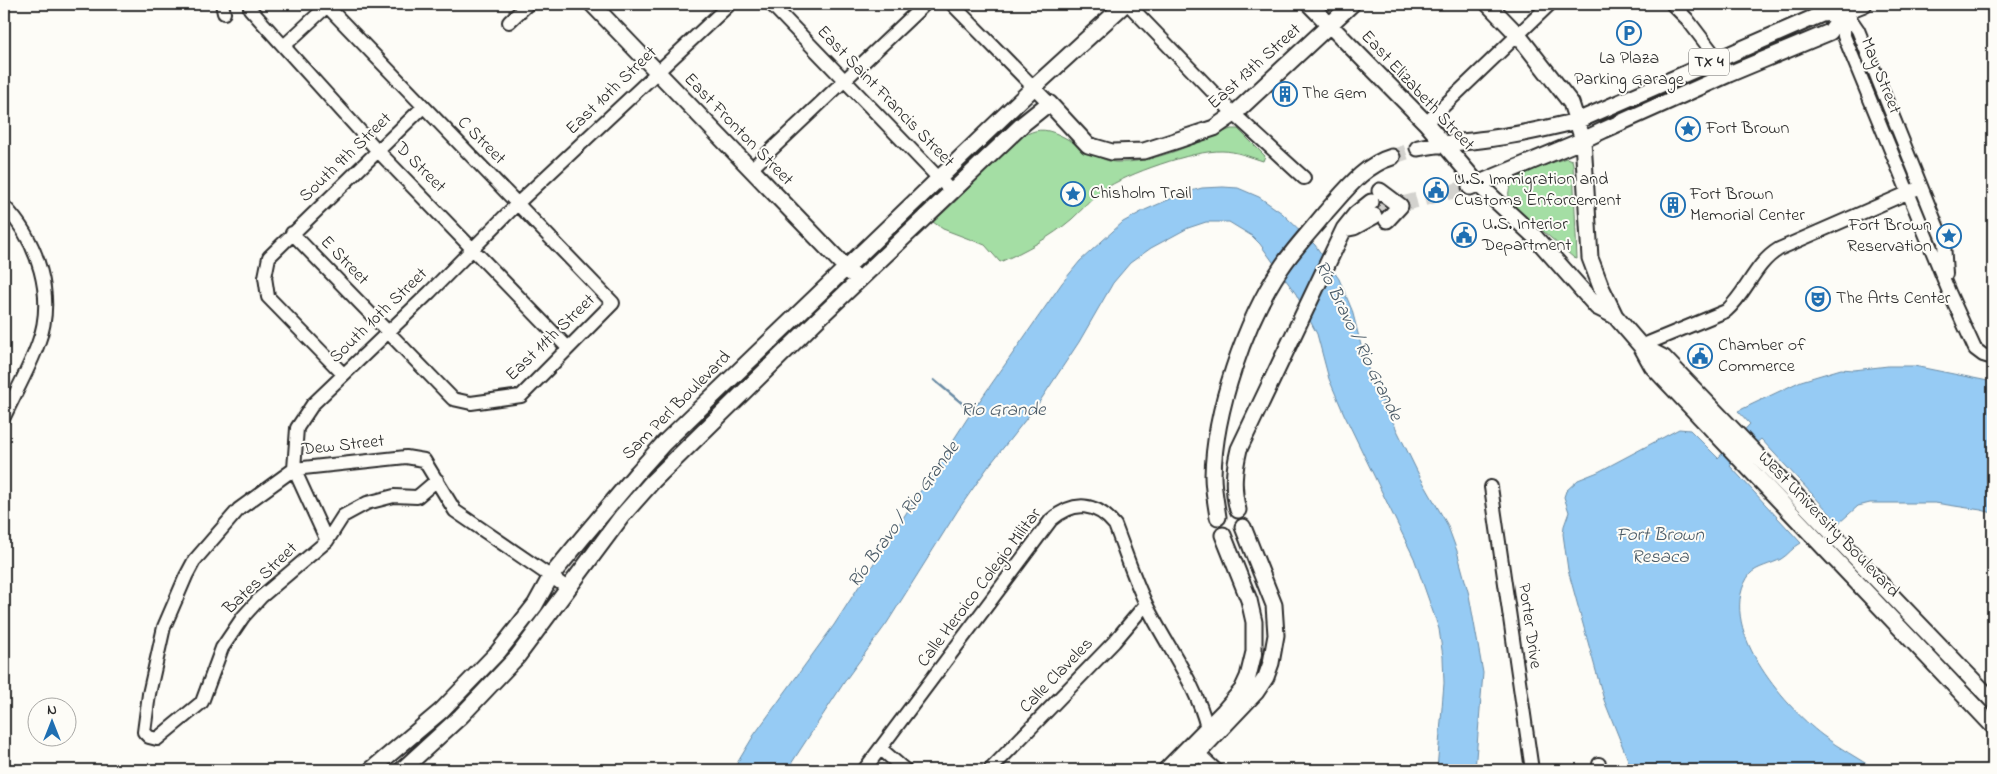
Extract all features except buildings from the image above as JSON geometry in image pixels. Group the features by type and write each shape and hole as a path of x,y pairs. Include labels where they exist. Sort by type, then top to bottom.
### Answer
{"main road":[{"name":"East Fronton Street","path":"592,4 858,281"},
{"name":"Sam Perl Boulevard","path":"370,770 441,710 510,637 535,605 551,576 637,473 664,444 1033,88 1127,4"},
{"name":"East Elizabeth Street","path":"1309,4 1426,123 1474,185"},
{"name":"East 13th Street","path":"1049,103 1088,146 1112,152 1144,151 1214,128 1234,114 1352,4"},
{"name":"West University Boulevard","path":"1488,4 1518,35 1571,103 1583,140 1590,258 1615,316 1641,346 1652,366 1993,726"},
{"name":"TX 4","path":"1443,143 1492,139 1577,121 1822,14 1864,4"},
{"name":"TX 4","path":"1474,185 1583,140 1729,74 1830,32 1842,8"},
{"name":"Sam Perl Boulevard","path":"402,770 451,725 517,657 622,516 653,481 858,281 1024,123 1049,103"},
{"path":"1418,148 1443,143"},
{"path":"1218,517 1213,476 1215,452 1223,408 1234,369 1259,306 1281,268 1332,206 1369,168 1392,157"},
{"name":"West University Boulevard","path":"1474,185 1534,236 1598,307 1615,316"},
{"path":"1238,510 1234,484 1234,468 1239,449 1344,229 1378,207 1401,205 1378,207"},
{"path":"1563,269 1571,271 1580,270 1590,258"},
{"name":"West University Boulevard","path":"1641,346 1664,358 1993,701"},
{"path":"1182,770 1256,692 1266,677 1273,657 1276,622 1274,605 1243,527"},
{"path":"1166,770 1242,690 1248,677 1255,639 1254,622 1249,600 1223,535"},
{"path":"441,710 451,725"}],"street":[{"path":"509,22 528,4"},
{"name":"East 10th Street","path":"518,203 730,4"},
{"name":"East Saint Francis Street","path":"771,4 952,192"},
{"path":"751,169 925,4"},
{"path":"952,4 1049,103"},
{"path":"1127,4 1234,114 1304,178"},
{"path":"1426,123 1550,4"},
{"path":"1672,4 1688,19 1729,74"},
{"path":"284,46 326,5"},
{"name":"C Street","path":"326,5 422,107 518,203 613,303"},
{"name":"May Street","path":"1842,8 1844,36 1915,190 1947,286 1975,349 1983,355 1993,358"},
{"name":"D Street","path":"250,9 378,151 474,248 568,348"},
{"name":"South 9th Street","path":"343,374 268,297 265,277 269,257 422,107"},
{"path":"1641,346 1726,311 1736,301 1762,262 1778,249 1915,190"},
{"name":"South 10th Street","path":"294,469 297,428 313,404 518,203"},
{"path":"4,206 33,247 44,285 44,317 39,343 4,417"},
{"name":"E Street","path":"292,233 453,399"},
{"name":"East 11th Street","path":"453,399 471,403 521,396 613,303"},
{"name":"Dew Street","path":"144,732 149,694 164,628 194,561 239,509 294,469 406,457 424,460 456,511 551,576 568,590"},
{"path":"294,469 327,541"},
{"name":"Bates Street","path":"144,732 149,737 157,739 202,702 222,648 243,617 261,597 327,541 343,516 366,503 394,496 417,497 437,480"},
{"name":"Porter Drive","path":"1491,487 1532,770"},
{"name":"Calle Heroico Colegio Militar","path":"864,770 1052,520 1062,511 1076,506 1093,508 1106,515 1115,525 1146,604 1189,679 1198,698 1207,728"},
{"name":"Calle Claveles","path":"990,770 1114,642 1146,604"},
{"path":"881,748 905,770"},
{"path":"1199,754 1216,770"}],"green space":[{"path":"1231,129 1238,129 1265,156 1263,161 1243,154 1222,151 1195,154 1143,170 1103,190 1072,219 1047,238 1000,262 985,245 943,229 933,222 1012,144 1035,131 1044,130 1064,137 1105,160 1130,162 1174,152"},
{"path":"1566,158 1572,160 1573,164 1577,259 1521,212 1509,197 1509,189 1521,177 1540,167"}],"water":[{"name":"Rio Grande","path":"1202,188 1238,188 1259,197 1282,213 1315,245 1339,279 1352,310 1371,377 1419,475 1447,524 1457,551 1469,595 1483,673 1475,770 1437,770 1444,683 1439,629 1414,558 1329,379 1317,334 1296,294 1260,244 1252,236 1229,222 1206,222 1188,228 1151,248 1130,263 1113,283 1079,342 1038,404 988,467 958,510 887,623 847,678 787,770 733,770 754,735 834,625 967,419 1062,283 1080,261 1123,222 1145,210 1184,193"},
{"name":"Fort Brown Resaca","path":"1888,366 1914,366 1993,382 1993,513 1935,503 1870,503 1858,506 1839,523 1761,439 1730,466 1801,543 1781,559 1756,569 1750,574 1741,594 1740,616 1747,639 1758,662 1773,684 1806,722 1828,740 1876,770 1635,770 1628,760 1604,700 1568,570 1563,534 1569,512 1564,497 1566,491 1578,480 1598,472 1679,429 1690,430 1718,458 1750,424 1738,411 1801,381 1841,369 1854,370"}],"waterway":[{"path":"934,380 975,414"}],"tunnel":[{"path":"1392,157 1418,148"},
{"path":"1402,204 1470,187"},
{"path":"1372,210 1384,206"}],"place":[{"name":"La Plaza Parking Garage","path":"1629,33"},
{"name":"The Gem","path":"1285,94"},
{"name":"Fort Brown","path":"1688,129"},
{"name":"U.S. Immigration and Customs Enforcement","path":"1436,190"},
{"name":"Chisholm Trail","path":"1073,194"},
{"name":"Fort Brown Memorial Center","path":"1673,205"},
{"name":"U.S. Interior Department","path":"1464,235"},
{"name":"Fort Brown Reservation","path":"1949,236"},
{"name":"The Arts Center","path":"1818,299"},
{"name":"Chamber of Commerce","path":"1700,356"}],"water label":[{"name":"Río Bravo / Rio Grande","path":"1358,341"},
{"name":"Río Bravo / Rio Grande","path":"904,515"}]}
